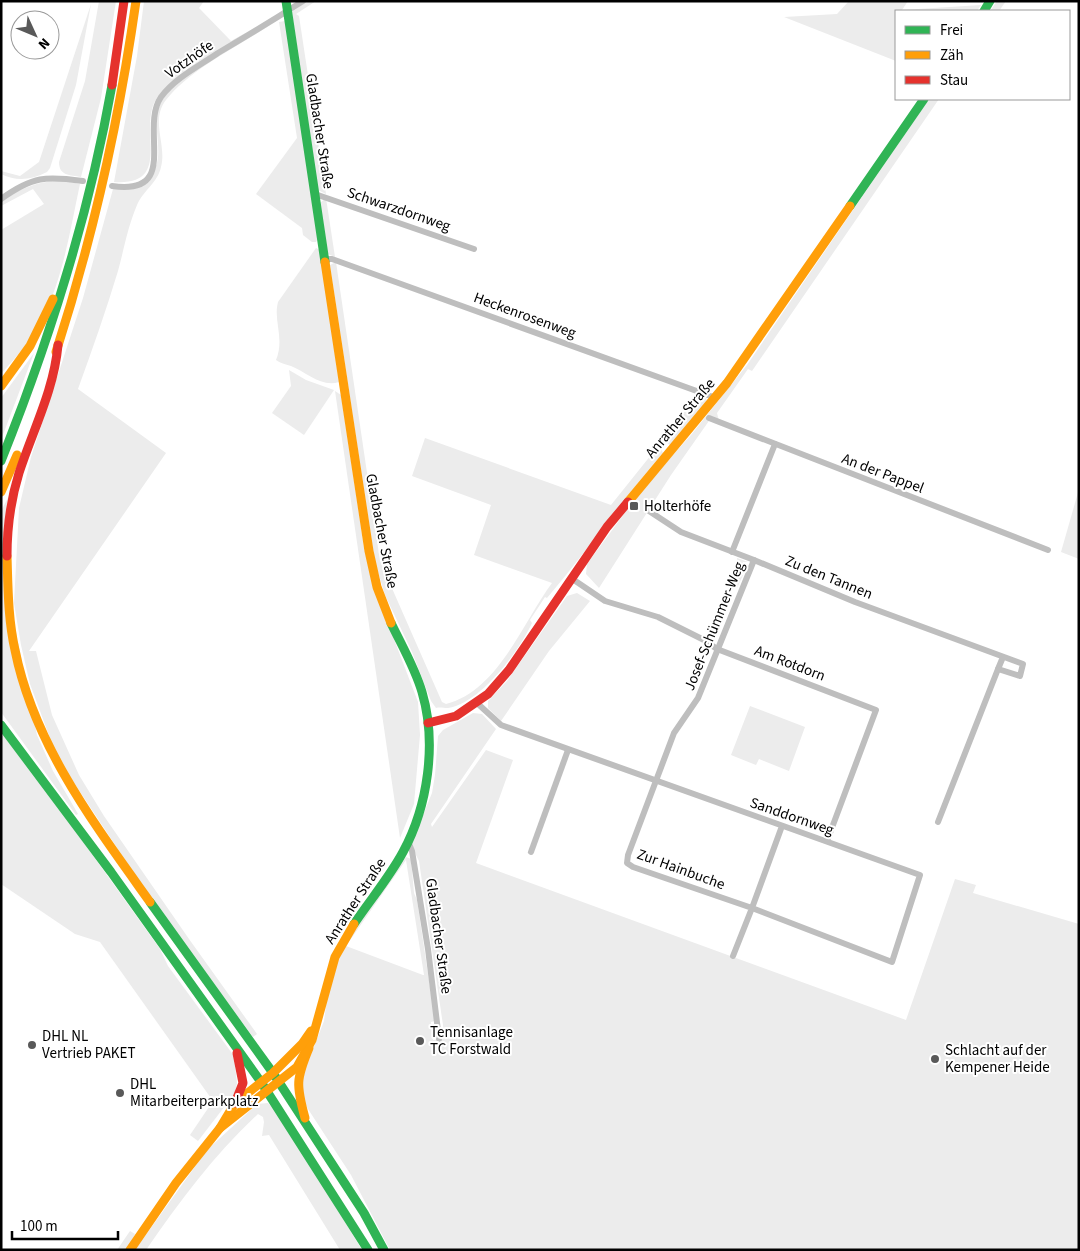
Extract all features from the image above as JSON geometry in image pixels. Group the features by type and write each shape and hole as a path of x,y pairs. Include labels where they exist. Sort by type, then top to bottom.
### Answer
{"main road":[{"path":"1,461 42,355 69,271 90,191 108,104 124,1"},
{"path":"1,492 58,346 86,254 107,172 123,88 136,1"},
{"name":"Gladbacher Straße","path":"287,10 370,559 381,599 413,667 428,723 429,756 426,791 408,841"},
{"name":"Anrather Straße","path":"428,723 456,716 477,703 508,670 631,497 716,398 923,100"},
{"path":"1,386 27,351 46,316 62,272 80,210 90,191"},
{"path":"58,346 55,372 18,478 10,517 7,559 9,614 23,687 45,741 76,797 273,1073 384,1250"},
{"path":"1,725 111,872 267,1090 368,1250"},
{"name":"Anrather Straße","path":"220,1128 295,1068 309,1048 323,1006 325,987 341,944 395,866 408,841"},
{"name":"Anrather Straße","path":"130,1250 180,1176 220,1128 235,1103 273,1073 309,1036 323,1006"},
{"path":"234,1044 243,1073 243,1083 235,1103"},
{"path":"306,1124 298,1093 298,1074 309,1048"}],"street":[{"path":"287,10 303,1"},
{"name":"Votzhöfe","path":"112,186 134,186 152,172 156,156 153,116 159,101 169,88 184,76 287,10"},
{"path":"1,199 33,180 50,176 83,181"},
{"name":"Schwarzdornweg","path":"315,194 474,249"},
{"name":"Heckenrosenweg","path":"325,259 332,259 451,301 716,398"},
{"name":"An der Pappel","path":"709,418 1048,550"},
{"name":"Josef-Schümmer-Weg","path":"732,552 775,444"},
{"name":"Zu den Tannen","path":"649,511 681,532 855,602 1024,664 1020,676 998,669"},
{"name":"Josef-Schümmer-Weg","path":"655,782 674,733 698,698 754,560"},
{"name":"Am Rotdorn","path":"572,578 605,600 658,617 704,640 717,649 876,710 827,841"},
{"path":"938,822 1003,657"},
{"name":"Sanddornweg","path":"477,703 496,723 655,782 920,875 892,962"},
{"path":"531,852 568,750"},
{"name":"Zur Hainbuche","path":"655,782 627,863 633,867 752,908 892,962"},
{"path":"733,956 782,826"},
{"name":"Gladbacher Straße","path":"408,841 412,851 428,949 439,1039"}],"shaded area":[{"path":"99,1 116,1 101,98 81,177 63,172 59,167 59,162 85,81"},
{"path":"144,1 204,1 199,8 231,41 247,32 166,88 159,95 152,108 150,122 151,151 149,164 144,174 133,181 114,182 137,56"},
{"path":"307,1 316,1 296,14 299,16 326,194 318,190 292,12"},
{"path":"849,1 908,1 902,10 895,10 895,61 784,17 837,14"},
{"path":"997,1 1006,1 1000,10 991,10"},
{"path":"91,4 76,85 50,168 41,175 24,179 7,177 1,174 1,171 20,176 39,162"},
{"path":"981,5 978,10 902,10"},
{"path":"285,21 318,238 316,242 312,242 303,235 302,228 256,194 297,138 279,22"},
{"path":"270,25 201,68 176,89 161,108 159,124 162,150 161,167 157,177 140,200 134,213 118,271 78,389 166,453 29,651 36,651 52,715 79,775 104,816 257,1034 253,1037 143,887 57,757 30,684 14,603 19,508 31,457 83,298 113,189 134,185 151,174 156,165 158,155 158,110 163,99 172,88 212,58"},
{"path":"928,100 938,100 752,371 748,369 717,413 719,421 711,418 671,475 599,588 586,574 587,564 644,487 691,435 747,365"},
{"path":"59,180 80,184 63,264 50,303 41,321 31,338 1,374 1,230 44,204 33,189 1,206 1,202 28,187"},
{"path":"326,198 335,257 328,254 320,203"},
{"path":"316,248 320,250 339,382 333,383 320,381 276,360 279,344 278,302"},
{"path":"336,262 380,561 442,702 446,704 464,697 495,670 508,653 552,583 474,555 491,505 412,476 425,438 611,505 659,445 663,453 562,580 547,598 545,597 530,620 532,623 526,634 498,674 473,697 461,704 448,708 436,708 431,701 412,652 385,595 375,562 330,265"},
{"path":"34,353 1,440 1,398"},
{"path":"289,370 306,380 334,390 304,435 272,413 291,386"},
{"path":"335,391 341,395 364,548 376,592 418,702 420,735 414,804 400,838"},
{"path":"698,394 706,397 707,403 670,445 663,440"},
{"path":"1079,489 1079,559 1061,552"},
{"path":"11,492 4,574 37,735 53,771 78,814 76,815 1,712 1,511"},
{"path":"737,558 748,562 743,562 738,573 743,575 737,588"},
{"path":"577,593 590,601 549,651 501,721 488,708 488,701 507,681 567,596"},
{"path":"750,706 805,727 789,771 759,759 756,765 731,755"},
{"path":"473,713 482,714 496,729 431,824 432,827 486,750 513,760 476,863 906,1020 955,879 976,885 973,893 1079,924 1079,1250 390,1250 351,1175 301,1096 300,1082 324,1021 328,991 336,964 344,946 406,857 411,859 414,893 417,900 435,1021 431,1022 433,1040 440,1039 444,1032 419,861 412,847 412,842 432,793 438,736 443,730","holes":["406,860 424,975 346,946"]},
{"path":"5,733 160,949 168,966 234,1056 237,1083 235,1093 198,1141 190,1135 213,1101 100,942 75,934 1,884 1,737"},
{"path":"268,1103 279,1114 362,1250 340,1250 269,1135 262,1136 264,1122 263,1117 258,1114 198,1179 146,1250 135,1250 207,1150 257,1104"},
{"path":"130,1231 135,1234 127,1250 117,1250"}],"traffic: fast":[{"path":"286,1 325,262"},
{"path":"985,10 990,1"},
{"path":"1,461 52,323 80,229 103,133 112,85"},
{"path":"850,206 923,100"},
{"path":"354,924 398,862 412,834 419,815 428,774 429,732 427,712 419,683 391,623"},
{"path":"1,725 111,872 261,1082"},
{"path":"150,902 273,1073"},
{"path":"273,1073 364,1213 384,1250"},
{"path":"261,1082 368,1250"}],"traffic: slow":[{"path":"56,352 82,266 104,178 122,90 136,1"},
{"path":"628,502 727,383 850,206"},
{"path":"325,262 369,551 377,587 391,623"},
{"path":"1,386 30,346 53,299"},
{"path":"1,492 17,455"},
{"path":"7,556 11,627 15,650 24,685 36,719 69,783 108,844 150,902"},
{"path":"220,1128 297,1067 312,1040 335,957 354,924"},
{"path":"130,1250 176,1183 220,1128 235,1103 273,1073 302,1044 311,1031"},
{"path":"305,1118 300,1098 299,1082 309,1048"}],"traffic: jam":[{"path":"112,85 124,1"},
{"path":"7,556 10,514 16,483 48,394 58,345"},
{"path":"428,723 456,716 488,694 509,670 607,527 628,502"},
{"path":"235,1103 243,1083 237,1053"}],"place":[{"name":"Holterhöfe","path":"634,506"},
{"name":"Tennisanlage TC Forstwald","path":"420,1041"},
{"name":"DHL NL Vertrieb PAKET","path":"32,1045"},
{"name":"Schlacht auf der Kempener Heide","path":"935,1059"},
{"name":"DHL Mitarbeiterparkplatz","path":"120,1093"}]}
